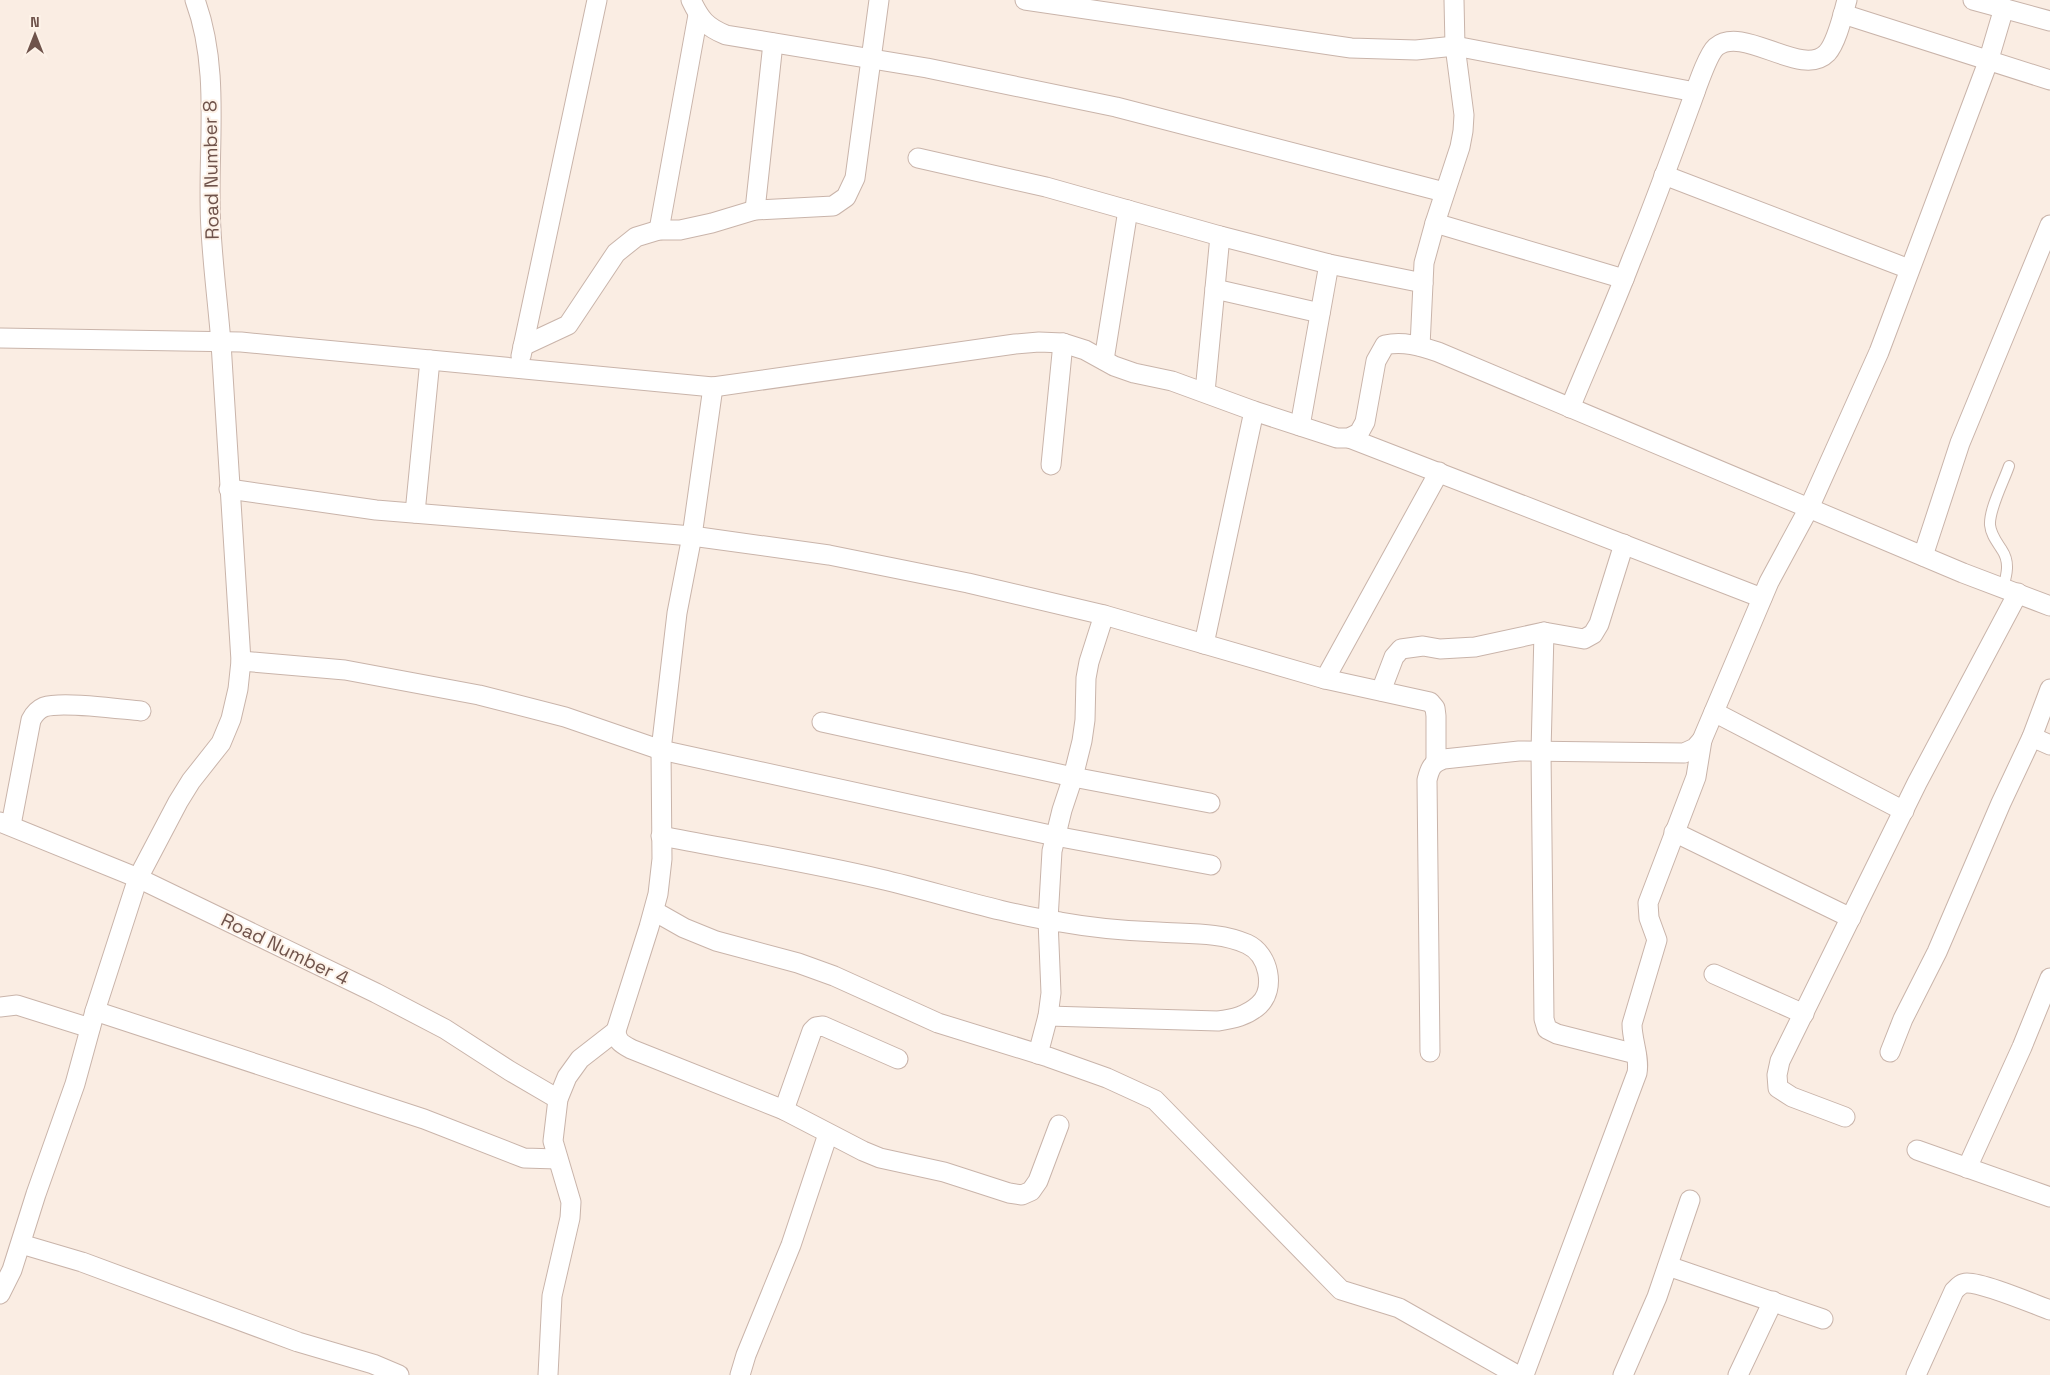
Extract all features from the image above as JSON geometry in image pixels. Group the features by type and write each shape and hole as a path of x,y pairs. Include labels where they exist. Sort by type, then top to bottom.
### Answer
{"street":[{"name":"Road Number 8","path":"0,1294 12,1270 75,1084 93,1019 138,878 191,781 222,743 231,719 238,689 241,661 228,489 221,342 210,228 210,76 207,42 195,0"},
{"path":"519,369 597,0"},
{"path":"523,346 568,325 616,253 636,237 659,230 680,230 712,224 754,210 832,206 846,198 855,178 879,0"},
{"path":"1025,0 1351,48 1416,50 1455,46 1695,92"},
{"path":"1420,346 1424,263 1444,192 1460,147 1463,131 1464,115 1455,46 1454,0"},
{"path":"1973,0 2050,21"},
{"path":"1570,408 1624,279 1695,92 1715,47 1730,41 1749,44 1794,58 1813,60 1827,53 1836,37 1845,7 1988,62 2050,80"},
{"path":"659,230 695,8"},
{"path":"695,8 711,29 726,35 927,68 1116,108 1444,192"},
{"path":"1524,1375 1637,1073 1639,1063 1632,1036 1632,1024 1656,940 1649,918 1648,903 1696,777 1702,740 1762,598 1809,508 1879,352 1988,62 2004,8"},
{"path":"754,210 773,43"},
{"path":"918,158 1046,188 1329,264 1422,283"},
{"path":"1664,175 1909,269"},
{"path":"1104,360 1128,210"},
{"path":"1435,224 1624,279"},
{"path":"1923,556 1960,442 2050,225"},
{"path":"1205,392 1220,236"},
{"path":"1300,426 1329,264"},
{"path":"1215,289 1320,313"},
{"path":"0,338 241,342 713,387 1015,344 1063,343 1085,350 1134,373 1164,379 1205,392 1254,411 1337,438 1350,438 1762,598"},
{"path":"1350,438 1359,433 1364,422 1376,361 1385,345 1397,342 1420,346 1923,556 2050,606"},
{"path":"1051,465 1063,343"},
{"path":"416,513 430,360"},
{"path":"713,387 692,536 676,613 661,750 662,859 658,894 616,1031 616,1038 620,1043 631,1049 784,1110 828,1134 880,1158 944,1172 1009,1193 1022,1195 1031,1191 1038,1181 1059,1124"},
{"path":"1204,644 1254,411"},
{"path":"1325,679 1439,472"},
{"path":"228,489 274,494 376,510 692,536 829,555 968,583 1104,615 1325,679 1430,702 1435,708 1436,762"},
{"path":"1381,691 1394,658 1401,649 1423,646 1440,649 1475,647 1532,633 1544,632 1584,639 1593,634 1624,544"},
{"path":"1844,1117 1792,1097 1778,1088 1777,1075 1780,1061 1904,811 2010,590"},
{"path":"1038,1054 1048,1016 1051,993 1048,920 1050,866 1055,836 1072,777 1085,720 1086,678 1104,615"},
{"path":"1544,632 1541,752 1544,1018 1547,1029 1557,1034 1636,1054"},
{"path":"241,661 345,670 479,695 565,717 661,750 1055,836 1211,865"},
{"path":"1890,1052 1903,1018 1936,952 2000,803 2032,737 2050,689"},
{"path":"6,824 34,712 42,708 59,705 141,711"},
{"path":"1714,712 1904,811"},
{"path":"822,722 1072,777 1210,803"},
{"path":"2032,737 2050,746"},
{"path":"1430,1052 1428,780 1430,768 1436,762 1444,759 1519,751 1684,752 1695,748 1702,740"},
{"name":"Road Number 4","path":"6,824 138,878 376,993 445,1030 558,1099"},
{"path":"1674,832 1851,918"},
{"path":"662,836 880,879 1007,912 1048,920 1126,931 1204,935 1234,939 1249,944 1258,951 1265,964 1268,978 1267,992 1262,1003 1252,1012 1218,1021 1048,1016"},
{"path":"654,911 684,928 716,941 798,963 880,996 938,1023 1107,1078 1155,1100 1341,1290 1399,1308 1517,1375"},
{"path":"1714,974 1804,1014"},
{"path":"1967,1168 2026,1039 2050,978"},
{"path":"0,1006 17,1005 93,1019 424,1119 515,1156 532,1159 557,1159"},
{"path":"784,1110 812,1031 816,1027 823,1026 898,1059"},
{"path":"548,1375 552,1296 570,1218 571,1202 553,1141 558,1099 567,1077 580,1059 616,1031"},
{"path":"740,1375 746,1355 791,1245 828,1134"},
{"path":"1917,1150 2050,1197"},
{"path":"1623,1375 1657,1297 1690,1200"},
{"path":"21,1244 82,1262 298,1342 372,1364 398,1375"},
{"path":"1668,1266 1823,1318"},
{"path":"1916,1375 1954,1291 1960,1285 1966,1283 1981,1286 2050,1310"},
{"path":"1738,1375 1773,1301"}],"lane":[{"path":"2009,466 1992,513 1990,524 1992,534 2004,552 2010,590"}]}
